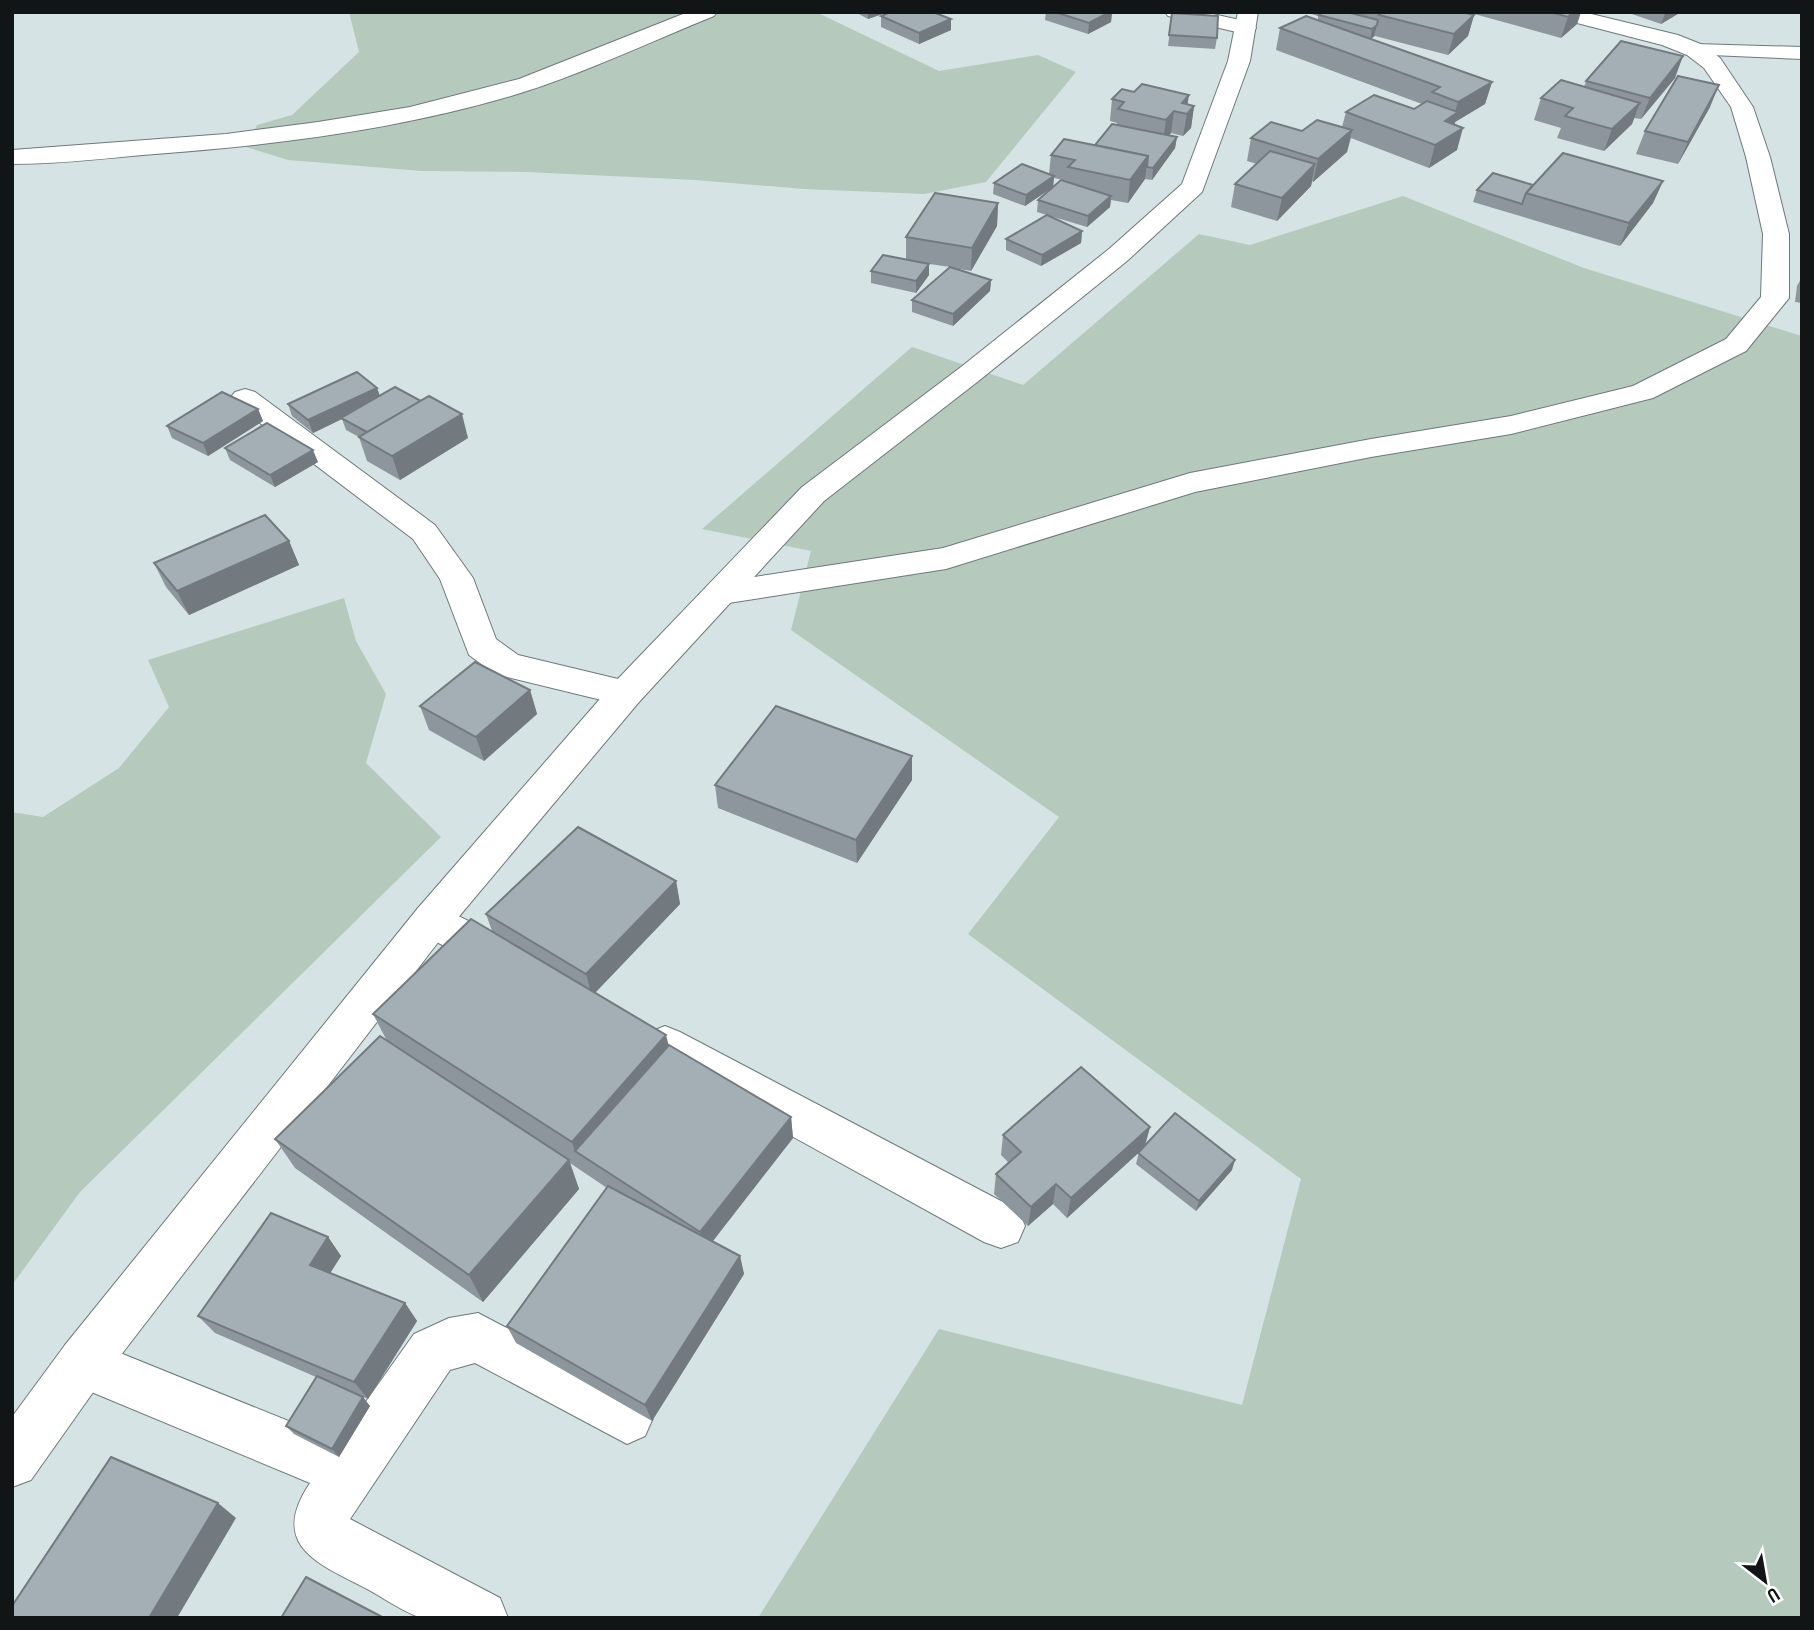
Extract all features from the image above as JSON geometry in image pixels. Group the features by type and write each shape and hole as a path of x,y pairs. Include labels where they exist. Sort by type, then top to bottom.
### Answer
{"street":[{"path":"12,157 263,137 443,106 550,76 707,12"},
{"path":"12,1461 83,1363 432,920 626,693 813,494 971,373 1118,255 1193,187 1239,61 1246,20 1175,12"},
{"path":"722,593 946,558 1190,483 1371,448 1511,425 1643,392 1736,345 1775,299 1776,234 1758,157 1742,107 1712,63 1696,50 1590,15 1557,12"},
{"path":"245,398 424,532 456,578 481,646 507,665 626,693"},
{"path":"432,920 541,978"},
{"path":"626,1024 1000,1226"},
{"path":"480,1618 341,1546 322,1532 324,1509 432,1352 449,1342 478,1338 627,1418"},
{"path":"83,1363 348,1472"}],"lane":[{"path":"1696,50 1802,53"}],"green space":[{"path":"349,12 816,12 939,71 1038,55 1076,72 986,182 924,194 526,172 421,171 288,160 246,147 257,125 292,115 359,52"},
{"path":"1403,196 1584,268 1802,336 1802,1618 758,1618 939,1329 1242,1405 1301,1179 968,934 1059,817 791,630 811,551 702,529 912,347 1023,385 1199,234 1250,245"},
{"path":"344,598 356,641 386,694 366,763 441,837 80,1192 12,1285 12,812 43,817 119,768 169,707 148,660"}],"building":[{"path":"891,12 933,12 951,19 919,33 881,16"},
{"path":"1055,12 1110,12 1089,23"},
{"path":"1322,12 1347,12 1378,20 1372,29 1319,15"},
{"path":"1382,12 1462,12 1474,15 1454,34 1379,15"},
{"path":"1550,12 1573,12 1568,17"},
{"path":"1172,13 1218,16 1217,38 1169,35"},
{"path":"1306,16 1492,82 1458,102 1432,92 1440,87 1280,28"},
{"path":"1621,41 1683,56 1650,98 1586,81"},
{"path":"1678,76 1719,85 1688,142 1645,131"},
{"path":"1561,80 1640,103 1612,129 1565,116 1573,108 1541,98"},
{"path":"1142,84 1189,95 1182,103 1194,106 1187,114 1174,111 1166,120 1118,109 1124,102 1112,99 1122,89 1134,92"},
{"path":"1374,95 1414,109 1427,101 1458,112 1445,121 1463,128 1435,145 1346,112"},
{"path":"1317,120 1352,130 1318,159 1251,138 1271,122 1302,131"},
{"path":"1112,124 1177,137 1153,168 1147,167 1148,156 1095,145"},
{"path":"1064,139 1148,156 1130,180 1068,167 1075,160 1051,155"},
{"path":"1270,151 1315,164 1282,198 1235,184"},
{"path":"1563,153 1663,181 1629,223 1526,193"},
{"path":"1022,164 1054,176 1026,195 994,183"},
{"path":"1493,173 1533,185 1522,204 1477,190"},
{"path":"1061,180 1111,196 1088,216 1038,200"},
{"path":"935,193 998,203 972,248 906,237"},
{"path":"1047,215 1082,231 1042,255 1006,239"},
{"path":"883,255 929,264 916,281 871,271"},
{"path":"950,267 991,280 953,314 912,300"},
{"path":"357,372 377,388 308,420 288,404"},
{"path":"395,387 421,401 367,432 341,418"},
{"path":"222,392 258,409 203,443 167,426"},
{"path":"429,396 462,414 392,456 359,437"},
{"path":"267,423 313,450 270,475 225,448"},
{"path":"265,515 289,541 177,591 154,563"},
{"path":"475,662 530,690 476,737 420,706"},
{"path":"776,706 912,756 856,840 715,785"},
{"path":"578,827 676,881 586,974 486,914"},
{"path":"471,919 666,1035 572,1142 373,1014"},
{"path":"380,1036 569,1160 469,1275 275,1139"},
{"path":"669,1045 791,1117 700,1232 575,1151"},
{"path":"1081,1067 1150,1127 1071,1198 1056,1184 1031,1207 996,1174 1021,1152 1003,1135"},
{"path":"1175,1113 1235,1160 1199,1201 1138,1153"},
{"path":"608,1186 740,1256 645,1405 507,1326"},
{"path":"271,1213 328,1237 310,1265 405,1303 354,1382 198,1316"},
{"path":"317,1376 363,1397 332,1449 286,1426"},
{"path":"111,1457 218,1503 149,1618 12,1618 12,1606"},
{"path":"306,1577 384,1618 281,1618"}]}
